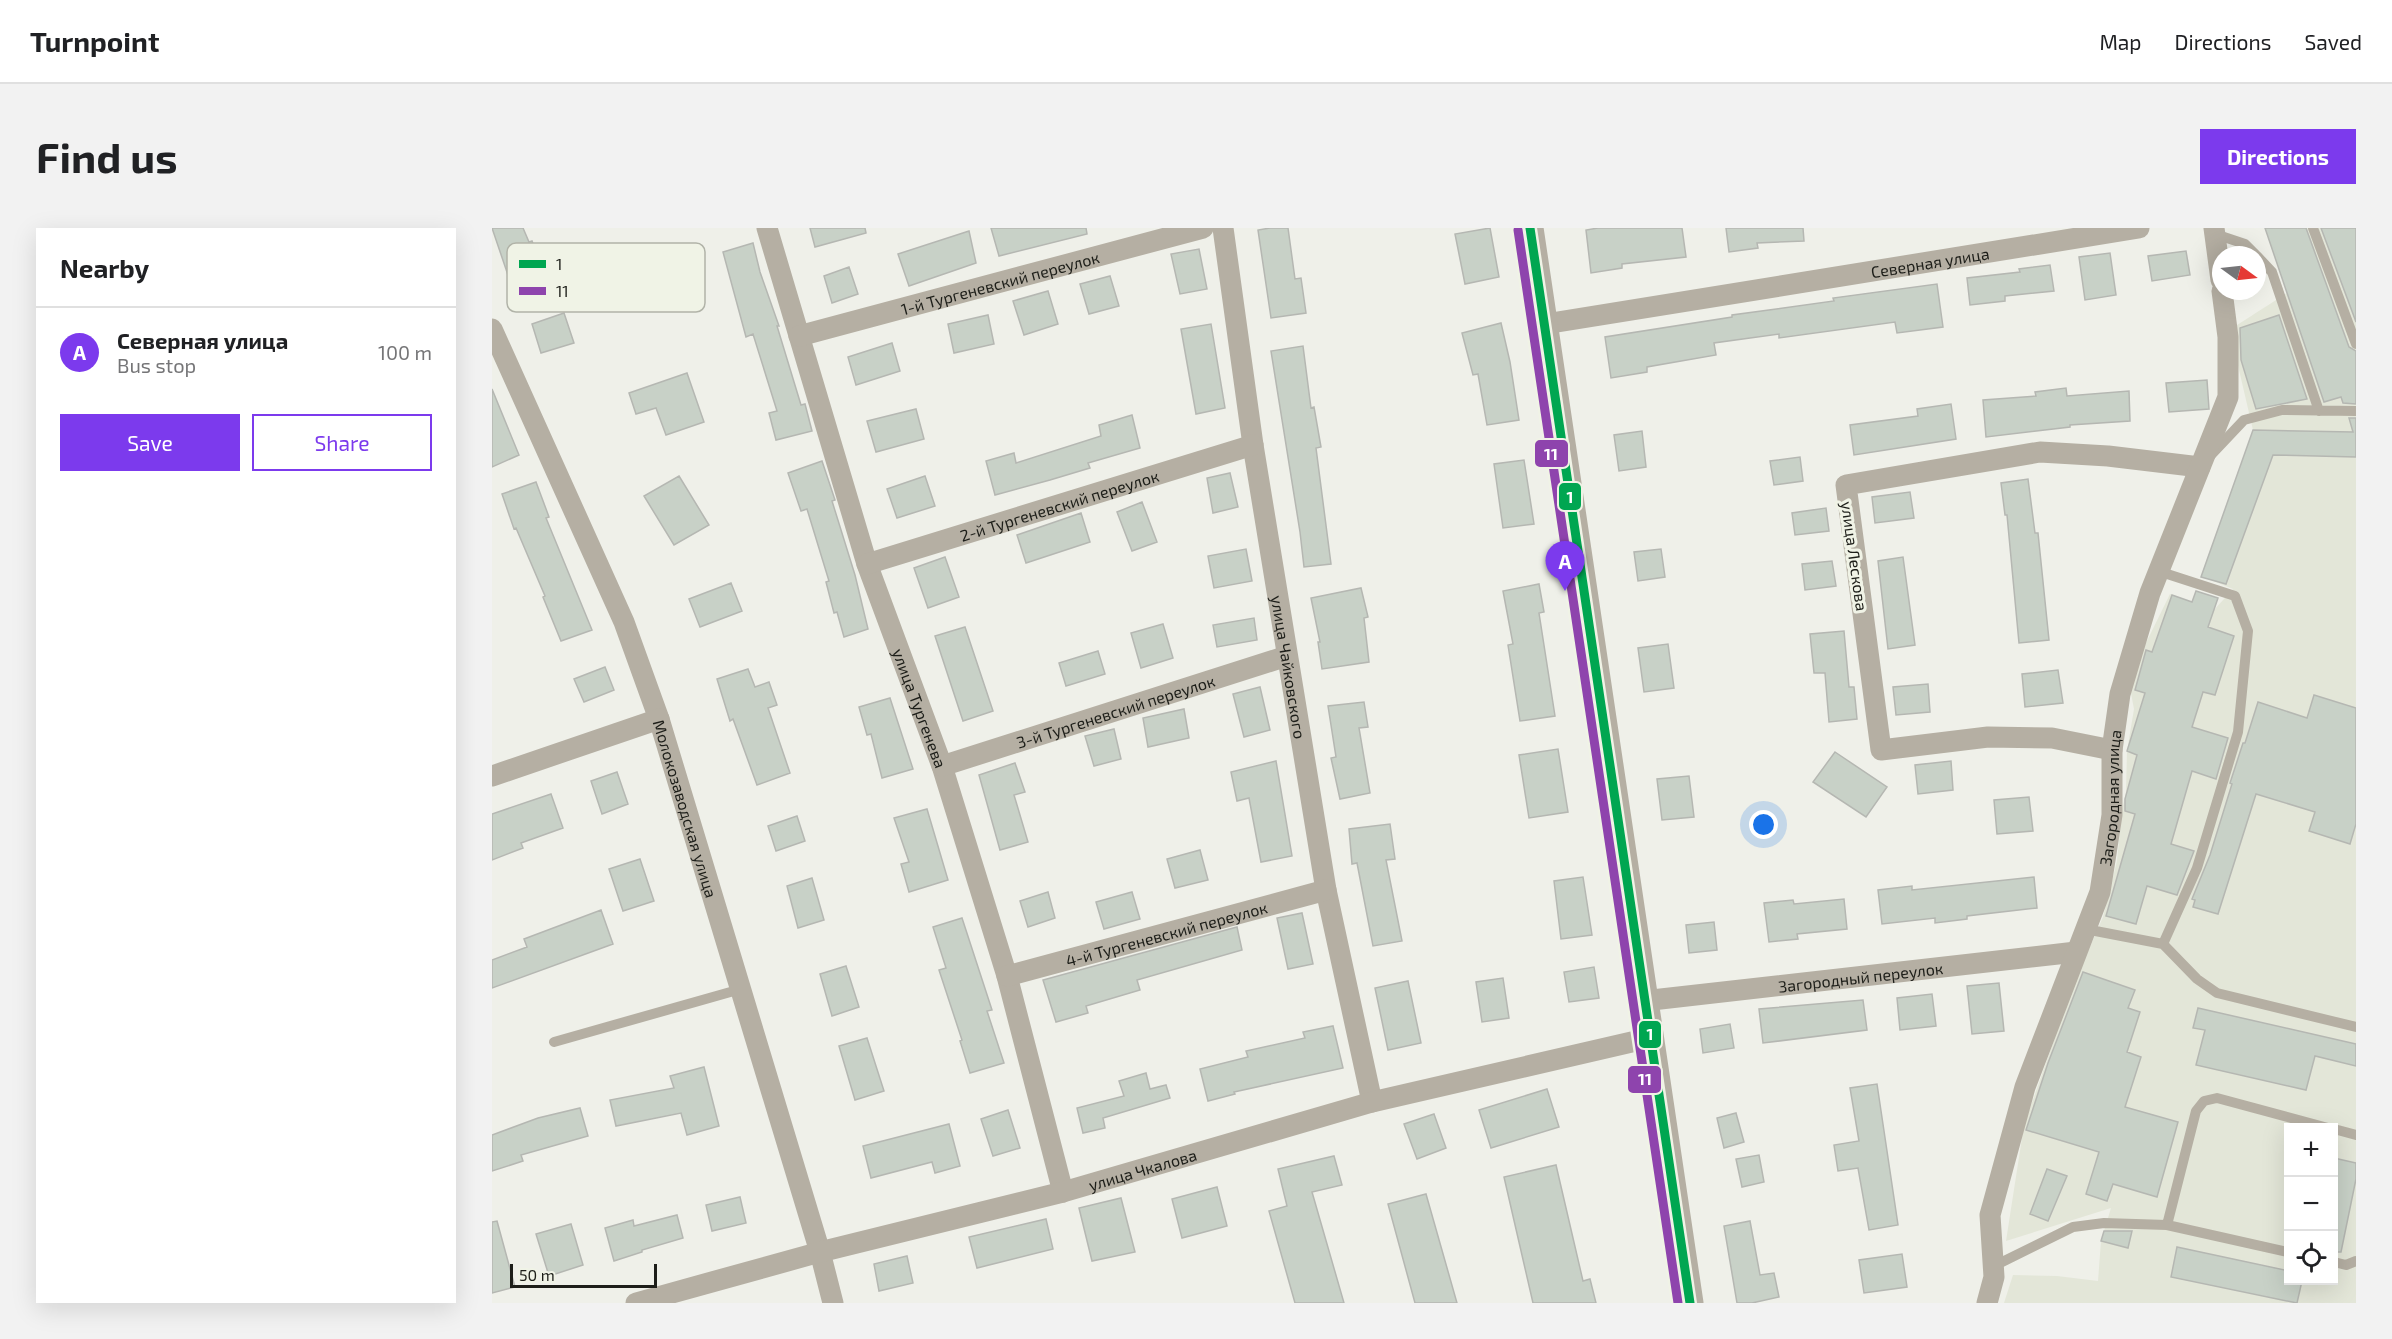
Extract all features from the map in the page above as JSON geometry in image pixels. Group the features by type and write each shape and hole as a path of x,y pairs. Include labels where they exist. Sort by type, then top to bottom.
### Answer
{"street":[{"name":"улица Тургенева","path":"767,228 867,564 942,766 1008,976 1063,1192"},
{"name":"1-й Тургеневский переулок","path":"799,336 1203,228"},
{"name":"улица Чайковского","path":"1223,228 1253,445 1326,890 1372,1102"},
{"path":"1530,228 1690,1303"},
{"name":"Северная улица","path":"1545,324 2139,228"},
{"path":"2214,231 2216,246"},
{"name":"Загородная улица","path":"1987,1303 1994,1276 1990,1215 2025,1087 2100,892 2112,815 2112,750 2120,694 2158,571 2228,397 2228,336 2223,300"},
{"name":"Молокозаводская улица","path":"492,329 624,622 659,719 820,1252 833,1303"},
{"name":"2-й Тургеневский переулок","path":"867,564 1253,445"},
{"name":"улица Лескова","path":"2112,750 2052,738 1988,737 1881,750 1846,486 2040,452 2108,456 2200,467"},
{"name":"3-й Тургеневский переулок","path":"942,766 1287,656"},
{"path":"492,776 659,719"},
{"name":"4-й Тургеневский переулок","path":"1008,976 1326,890"},
{"name":"Загородный переулок","path":"1644,1001 2076,952"},
{"name":"улица Чкалова","path":"636,1303 820,1252 1063,1192 1372,1102 1650,1038"}],"lane":[{"path":"2313,228 2356,344"},
{"path":"2214,231 2247,246"},
{"path":"2266,266 2272,272 2319,411"},
{"path":"2200,467 2244,420 2282,410 2356,411"},
{"path":"2158,571 2235,596 2248,632 2238,732 2198,868 2163,944"},
{"path":"2085,929 2163,944 2197,979 2217,993 2356,1027"},
{"path":"554,1042 741,989"},
{"path":"2167,1225 2196,1111 2204,1101 2217,1098 2310,1123"},
{"path":"2338,1130 2356,1135"},
{"path":"1994,1266 2073,1227 2104,1223 2167,1225 2284,1251"},
{"path":"2338,1263 2346,1265 2356,1261"}],"shaded area":[{"path":"2265,228 2356,228 2356,1303 2004,1303 2013,1275 2057,1276 2098,1281 2101,1241 2111,1208 2006,1241 2024,1125 2075,981 2103,917 2117,861 2126,792 2127,751 2134,709 2130,688 2143,649 2170,594 2214,610 2233,589 2201,576 2253,430 2236,357 2234,327 2287,293"}],"building":[{"path":"492,228 523,228 529,242 533,243 507,243 507,272"},
{"path":"810,228 865,228 866,233 815,247"},
{"path":"991,228 1086,228 1087,234 999,256"},
{"path":"1288,228 1295,279 1301,278 1306,313 1271,318 1258,230"},
{"path":"1490,228 1499,277 1465,284 1455,234"},
{"path":"1682,228 1686,257 1622,264 1622,268 1591,273 1586,230"},
{"path":"1726,228 1803,228 1804,241 1757,243 1758,248 1729,252"},
{"path":"2265,228 2306,228 2349,347 2356,351 2356,404 2343,403 2341,397 2324,402"},
{"path":"2321,228 2356,228 2356,322"},
{"path":"969,231 976,263 909,286 898,254"},
{"path":"753,243 801,405 805,404 812,431 776,440 769,413 777,411 753,334 746,337 723,252"},
{"path":"1199,249 1207,289 1180,294 1171,254"},
{"path":"2186,251 2190,275 2152,281 2148,256"},
{"path":"2110,253 2116,295 2085,300 2079,257"},
{"path":"2050,265 2054,291 2005,296 2005,301 1970,305 1967,278 2020,272 2019,269"},
{"path":"849,267 858,294 832,303 824,276"},
{"path":"1110,276 1119,306 1089,314 1080,284"},
{"path":"1937,284 1943,327 1897,333 1895,322 1779,338 1779,334 1714,343 1716,355 1647,367 1647,372 1611,378 1605,337 1732,317 1732,315 1834,301 1833,298"},
{"path":"1048,291 1058,324 1024,335 1013,301"},
{"path":"564,313 574,343 541,353 532,324"},
{"path":"988,315 994,344 954,353 948,324"},
{"path":"2279,315 2307,399 2256,409 2241,360 2240,328"},
{"path":"1501,323 1519,420 1487,425 1478,374 1473,375 1462,333"},
{"path":"1211,324 1225,408 1196,414 1181,329"},
{"path":"892,343 900,371 856,385 848,357"},
{"path":"1303,346 1311,408 1314,407 1321,447 1316,448 1331,564 1304,567 1271,351"},
{"path":"687,373 704,422 666,435 656,408 636,414 629,393"},
{"path":"2207,380 2209,409 2169,412 2166,383"},
{"path":"2066,388 2067,396 2129,391 2130,421 2070,425 2070,427 1986,437 1983,400 2036,396 2035,392"},
{"path":"492,389 519,455 492,467"},
{"path":"1951,404 1956,439 1854,455 1850,425 1918,416 1917,409"},
{"path":"916,409 924,439 876,452 867,421"},
{"path":"1132,415 1140,448 1088,463 1090,468 995,495 986,461 1014,453 1016,463 1101,436 1099,425"},
{"path":"2349,418 2356,418 2356,457 2273,455 2226,584 2201,577 2253,430 2353,432"},
{"path":"1642,431 1646,467 1619,471 1614,435"},
{"path":"1800,457 1803,481 1774,485 1770,461"},
{"path":"1524,460 1534,524 1503,528 1494,464"},
{"path":"822,461 835,500 832,501 855,575 868,629 844,637 837,612 834,613 826,582 829,581 807,509 801,511 788,473"},
{"path":"1230,473 1238,507 1213,513 1207,478"},
{"path":"679,476 709,525 674,545 644,496"},
{"path":"925,476 935,506 897,518 887,489"},
{"path":"2028,479 2035,533 2038,533 2049,640 2019,643 2007,515 2005,515 2001,483"},
{"path":"536,482 549,517 546,518 592,630 561,641 543,597 545,596 516,528 514,529 502,494"},
{"path":"1910,492 1914,518 1875,523 1872,497"},
{"path":"1142,502 1157,542 1132,551 1117,512"},
{"path":"1826,508 1829,531 1795,535 1792,513"},
{"path":"1081,513 1090,542 1026,563 1017,535"},
{"path":"1246,549 1252,581 1214,588 1208,556"},
{"path":"1661,549 1665,577 1638,581 1634,552"},
{"path":"945,557 959,597 928,608 914,568"},
{"path":"1903,557 1915,645 1888,649 1878,561"},
{"path":"1832,561 1836,586 1805,590 1802,564"},
{"path":"731,583 742,611 700,627 689,599"},
{"path":"1539,584 1544,612 1539,613 1555,716 1520,721 1508,645 1513,644 1503,591"},
{"path":"1361,588 1368,617 1364,618 1369,662 1322,669 1318,642 1320,642 1311,598"},
{"path":"2196,591 2218,598 2208,627 2234,636 2215,695 2203,692 2192,727 2228,738 2216,779 2192,771 2171,844 2194,851 2177,895 2147,886 2136,924 2106,916 2135,814 2125,811 2125,799 2137,755 2127,751 2145,693 2135,690 2146,650 2152,652 2172,595 2192,602"},
{"path":"1254,618 1257,640 1217,647 1213,625"},
{"path":"1163,624 1173,658 1141,668 1131,633"},
{"path":"965,627 993,711 963,721 935,636"},
{"path":"1844,631 1849,687 1854,687 1857,719 1829,722 1825,673 1814,673 1810,634"},
{"path":"1668,644 1674,688 1644,692 1638,648"},
{"path":"1098,651 1105,674 1066,686 1059,663"},
{"path":"605,667 614,690 584,702 574,679"},
{"path":"748,669 755,687 769,682 777,705 768,708 790,773 757,785 733,719 730,721 717,679"},
{"path":"2058,670 2063,703 2025,707 2022,674"},
{"path":"1928,684 1930,712 1896,715 1893,687"},
{"path":"1260,687 1270,730 1244,737 1233,694"},
{"path":"2314,695 2356,708 2356,824 2350,844 2309,831 2315,812 2256,794 2218,914 2193,907 2195,900 2192,899 2210,855 2232,784 2230,783 2258,702 2307,718"},
{"path":"890,698 913,769 882,778 871,734 867,735 859,707"},
{"path":"1364,702 1368,727 1359,728 1370,793 1340,799 1331,758 1336,757 1328,706"},
{"path":"1184,709 1189,738 1148,747 1143,718"},
{"path":"1114,729 1121,759 1094,766 1085,736"},
{"path":"1558,749 1568,812 1529,818 1519,755"},
{"path":"1835,752 1887,787 1866,817 1813,782"},
{"path":"1276,761 1292,856 1261,862 1249,798 1237,801 1231,772"},
{"path":"1951,761 1953,790 1918,794 1915,765"},
{"path":"1015,763 1025,792 1014,795 1028,842 1000,850 979,775"},
{"path":"617,772 628,804 602,814 591,781"},
{"path":"1689,776 1694,817 1662,820 1657,779"},
{"path":"551,794 563,828 521,843 523,848 492,860 492,814"},
{"path":"2029,797 2033,831 1997,834 1994,800"},
{"path":"927,809 948,880 909,892 901,864 909,862 894,818"},
{"path":"797,816 805,841 776,851 768,826"},
{"path":"1390,824 1395,859 1386,860 1402,941 1373,946 1357,863 1352,864 1349,829"},
{"path":"1200,850 1208,880 1175,888 1167,859"},
{"path":"640,859 654,901 623,911 609,869"},
{"path":"1583,877 1592,935 1561,939 1554,881"},
{"path":"2034,877 2037,908 1967,916 1967,919 1935,923 1935,918 1882,924 1878,890 1912,886 1912,890"},
{"path":"812,878 824,920 798,928 787,886"},
{"path":"1048,892 1055,918 1028,927 1020,901"},
{"path":"1132,892 1140,919 1104,929 1096,902"},
{"path":"1844,899 1847,929 1797,934 1798,939 1769,942 1764,903 1793,900 1794,904"},
{"path":"601,910 613,944 492,988 492,960 527,947 524,939"},
{"path":"1302,913 1313,964 1288,969 1277,918"},
{"path":"962,918 992,1010 987,1011 1004,1063 970,1073 960,1041 962,1040 939,970 946,968 933,927"},
{"path":"1714,922 1717,950 1689,953 1686,925"},
{"path":"1237,927 1242,950 1137,980 1140,990 1086,1006 1088,1013 1056,1022 1043,980"},
{"path":"846,966 859,1007 832,1016 820,974"},
{"path":"1594,967 1599,998 1569,1002 1564,972"},
{"path":"2083,972 2135,990 2128,1008 2140,1012 2127,1052 2141,1057 2125,1107 2178,1122 2157,1197 2113,1184 2107,1201 2086,1194 2099,1152 2026,1130 2048,1063"},
{"path":"1503,978 1509,1018 1482,1022 1476,982"},
{"path":"1408,981 1421,1043 1388,1050 1375,988"},
{"path":"1999,983 2004,1031 1972,1034 1967,986"},
{"path":"1932,994 1936,1026 1900,1030 1897,998"},
{"path":"1863,1000 1867,1030 1763,1043 1759,1009"},
{"path":"2198,1008 2356,1044 2356,1066 2315,1056 2306,1090 2196,1065 2205,1030 2193,1028"},
{"path":"1730,1024 1734,1048 1703,1053 1700,1029"},
{"path":"1333,1026 1343,1068 1234,1092 1235,1094 1208,1101 1200,1069 1248,1057 1246,1051 1305,1038 1303,1032"},
{"path":"867,1038 884,1091 855,1100 839,1046"},
{"path":"704,1067 719,1126 687,1135 681,1113 616,1126 610,1100 674,1088 670,1076"},
{"path":"1146,1073 1150,1089 1166,1085 1170,1098 1103,1118 1105,1128 1083,1133 1077,1108 1124,1096 1119,1081"},
{"path":"1877,1084 1898,1225 1869,1230 1858,1168 1838,1171 1834,1145 1859,1141 1850,1088"},
{"path":"1547,1089 1559,1127 1491,1148 1479,1110"},
{"path":"580,1108 588,1136 521,1155 523,1161 492,1171 492,1135 538,1118"},
{"path":"1008,1110 1020,1148 993,1156 981,1119"},
{"path":"1736,1113 1744,1142 1724,1148 1717,1118"},
{"path":"1434,1114 1446,1148 1417,1159 1404,1124"},
{"path":"949,1124 960,1166 935,1173 932,1162 871,1178 863,1146"},
{"path":"1759,1155 1764,1182 1742,1187 1736,1159"},
{"path":"1334,1156 1342,1185 1312,1192 1344,1303 1295,1303 1269,1211 1287,1206 1278,1169"},
{"path":"2338,1159 2356,1163 2356,1179 2341,1252 2338,1252"},
{"path":"1556,1165 1583,1281 1590,1279 1596,1303 1533,1303 1504,1177"},
{"path":"2047,1169 2067,1176 2048,1221 2030,1214"},
{"path":"1217,1187 1227,1226 1182,1238 1172,1199"},
{"path":"1426,1194 1457,1303 1415,1303 1388,1204"},
{"path":"740,1197 746,1223 712,1231 706,1205"},
{"path":"1121,1198 1135,1252 1092,1261 1079,1208"},
{"path":"677,1215 683,1238 614,1261 605,1228 633,1220 634,1226"},
{"path":"1046,1219 1053,1249 977,1268 969,1237"},
{"path":"497,1221 515,1287 492,1293 492,1222"},
{"path":"1750,1221 1760,1275 1774,1273 1779,1297 1752,1303 1737,1303 1724,1226"},
{"path":"571,1224 583,1265 549,1276 536,1234"},
{"path":"2104,1231 2132,1231 2128,1248 2101,1241"},
{"path":"2177,1247 2284,1270 2284,1285 2301,1285 2297,1303 2171,1277"},
{"path":"1902,1254 1907,1287 1864,1293 1859,1260"},
{"path":"907,1256 913,1283 879,1291 874,1264"}],"transit line":[{"name":"1","path":"1530,228 1690,1303"},
{"name":"11","path":"1518,230 1678,1303"}],"place":[{"name":"Северная улица","path":"1565,591"}]}
